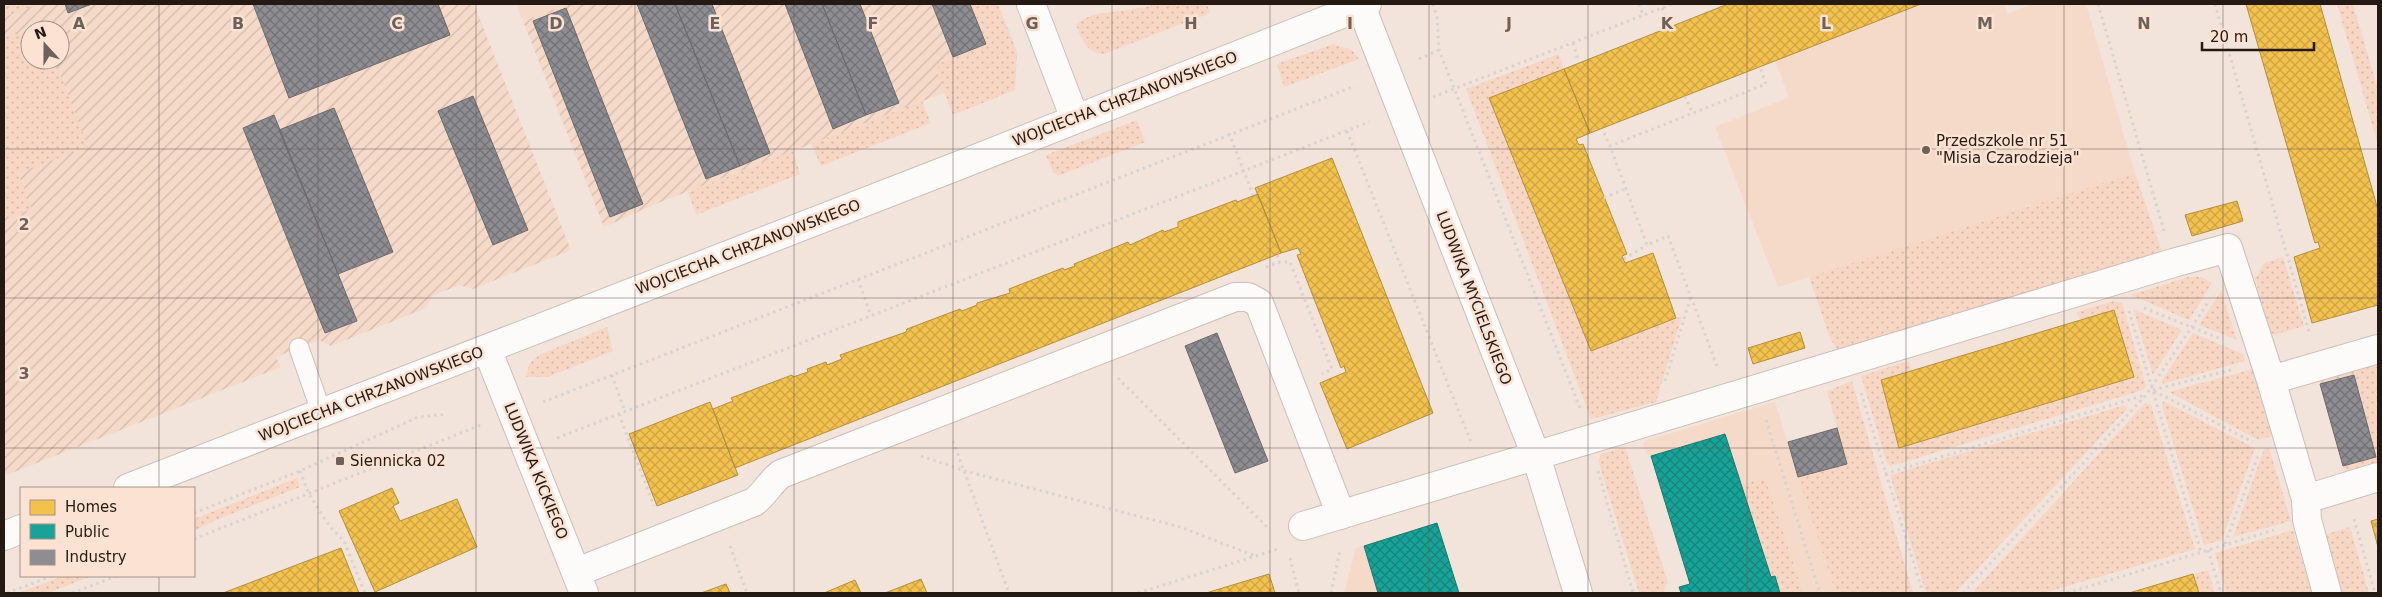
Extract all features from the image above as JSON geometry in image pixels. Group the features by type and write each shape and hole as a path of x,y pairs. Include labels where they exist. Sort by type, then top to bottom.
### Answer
{"street":[{"path":"1031,4 1075,118"},
{"name":"WOJCIECHA CHRZANOWSKIEGO","path":"131,487 322,414 1364,5"},
{"name":"LUDWIKA MYCIELSKIEGO","path":"1364,5 1387,74 1536,456 1578,593"},
{"path":"1303,526 1756,388 2228,248 2288,438 2327,593"},
{"path":"580,583 754,502 763,495 771,481 781,474 1235,297 1243,296 1254,299 1259,303 1341,515"},
{"name":"LUDWIKA KICKIEGO","path":"488,349 523,410 580,583"},
{"path":"2270,380 2378,349"},
{"path":"2306,509 2378,477"},
{"path":"4,536 20,529"}],"lane":[{"path":"299,348 322,414"}],"path":[{"path":"1433,4 1438,17 1439,50 1577,397 1633,593"},
{"path":"1639,4 1643,15"},
{"path":"1401,110 1672,4"},
{"path":"2098,4 2173,263"},
{"path":"2215,4 2311,339"},
{"path":"1662,8 1669,27"},
{"path":"1573,43 1578,60"},
{"path":"195,539 1229,133 1387,74 1439,50"},
{"path":"1610,146 1766,84 1760,67"},
{"path":"1685,96 1693,114"},
{"path":"547,442 1347,131 1474,452"},
{"path":"1229,133 1253,195"},
{"path":"1604,133 1647,245"},
{"path":"1604,198 1625,189"},
{"path":"1624,259 1647,245 1668,236 1718,367"},
{"path":"1277,255 1280,262"},
{"path":"858,279 871,316"},
{"path":"1663,385 1691,296"},
{"path":"1963,593 2153,388 2210,298"},
{"path":"2127,306 2201,552"},
{"path":"2142,307 2227,342"},
{"path":"1100,350 1108,368 1274,534"},
{"path":"612,375 625,412"},
{"path":"1756,388 1820,593"},
{"path":"2153,388 2261,446 2288,438"},
{"path":"1860,391 1923,593"},
{"path":"1886,474 2146,395"},
{"path":"195,514 300,471 418,416 447,414"},
{"path":"619,414 656,511"},
{"path":"951,436 1009,593"},
{"path":"2225,544 2261,446"},
{"path":"913,454 965,471 1180,528 1255,556"},
{"path":"300,471 309,494 330,527 344,541 365,593"},
{"path":"2067,593 2208,550 2306,509"},
{"path":"1331,593 1345,527 1341,515"},
{"path":"2353,517 2375,593"},
{"path":"2208,550 2221,593"},
{"path":"1289,555 1299,593"},
{"path":"8,593 49,577"},
{"path":"72,593 114,577"}],"shaded area":[{"path":"4,4 474,4 571,250 473,289 459,285 432,296 426,308 331,346 319,340 276,357 281,367 4,476"},
{"path":"4,4 38,4 4,17"},
{"path":"516,4 567,4 523,21"},
{"path":"567,4 998,4 1017,52 1016,69 946,92 658,203 604,227 523,21"},
{"path":"971,4 998,4 1017,52 1015,90 953,115 938,76 938,64 986,44"},
{"path":"1155,4 1207,4 1210,13 1104,54 1093,51 1085,44 1076,24 1084,19 1103,13"},
{"name":"Przedszkole nr 51 \"Misia Czarodzieja\"","path":"1921,4 2004,4 2008,14 2032,4 2086,4 2135,173 1778,287 1715,127 1789,97 1775,61"},
{"path":"2337,4 2353,4 2378,90 2378,145"},
{"path":"13,34 20,34 20,70 59,70 88,147 18,173 32,209 4,219 4,38"},
{"path":"1333,44 1352,50 1359,59 1284,87 1277,64"},
{"path":"1559,54 1564,69 1489,98 1591,351 1682,316 1656,402 1591,419 1466,89"},
{"path":"922,101 931,123 821,166 811,144"},
{"path":"1137,120 1145,142 1058,176 1053,172 1046,155"},
{"path":"793,151 800,174 696,215 688,192"},
{"path":"2135,173 2163,255 1847,352 1836,348 1830,338 1809,277"},
{"path":"2283,257 2304,326 2274,335 2270,332 2255,279 2264,263"},
{"path":"2188,277 2202,277 2212,283 2189,320 2131,295"},
{"path":"2221,291 2237,340 2199,325"},
{"path":"2113,301 2122,303 2146,386 2143,390 1891,466 1887,464 1861,376 1909,361 1911,370 1881,380 1900,448 2134,377 2114,310 2080,320 2077,312"},
{"path":"2133,309 2182,330 2153,375"},
{"path":"607,327 613,351 548,377 525,377 530,363 539,355"},
{"path":"2193,333 2243,354 2245,361 2163,384 2162,380"},
{"path":"2378,358 2378,464 2345,474 2343,466 2376,457 2354,375 2320,384 2318,376"},
{"path":"2253,369 2272,436 2258,440 2169,392"},
{"path":"1852,381 1913,593 1836,593 1798,477 1847,463 1827,391"},
{"path":"2163,401 2255,448 2222,540 2204,545 2162,406"},
{"path":"1775,402 1836,593 1681,593 1679,587 1690,583 1651,456 1646,453 1643,444 1645,441"},
{"path":"2145,403 2151,405 2195,549 2044,593 1972,593"},
{"path":"2125,405 2127,409 1955,593 1926,593 1890,475"},
{"path":"1625,447 1668,582 1664,592 1639,593 1598,460 1601,454"},
{"path":"2269,448 2291,521 2233,537 2264,449"},
{"path":"297,478 300,487 216,520 195,530 195,519"},
{"path":"1765,478 1803,593 1780,593 1775,576 1771,577 1741,485"},
{"path":"1437,523 1459,593 1344,593 1356,548"},
{"path":"2350,527 2369,593 2340,593 2324,535"},
{"path":"2293,530 2312,593 2226,593 2215,553"},
{"path":"2208,570 2215,593 2199,593 2193,574"},
{"path":"60,577 89,577 48,593 18,593"}],"building: Homes":[{"path":"1728,4 1921,4 1590,133 1564,69"},
{"path":"2246,4 2320,4 2378,210 2378,305 2312,323 2294,257 2320,248 2318,242 2315,243"},
{"path":"1564,69 1590,133 1576,139 1579,145 1583,144 1627,254 1622,256 1625,263 1653,253 1676,318 1591,351 1489,98"},
{"path":"1332,158 1433,413 1347,449 1320,383 1346,372 1344,366 1341,368 1297,255 1301,254 1298,248 1281,253 1255,188"},
{"path":"1258,194 1281,253 735,468 713,409 733,401 731,398 792,375 793,377 808,372 807,369 826,362 827,365 842,359 840,355 906,332 907,329 960,309 962,311 977,305 977,303 1010,293 1009,289 1063,268 1064,270 1075,266 1074,264 1128,242 1130,245 1163,230 1164,232 1178,227 1178,222 1236,200 1237,202"},
{"path":"2237,201 2243,221 2192,236 2185,215"},
{"path":"2114,310 2134,377 1899,448 1881,380"},
{"path":"1800,332 1805,348 1753,364 1748,348"},
{"path":"710,402 738,475 657,506 629,434"},
{"path":"392,488 399,503 393,506 400,521 457,499 477,547 375,592 339,511"},
{"path":"2378,519 2378,547 2371,521"},
{"path":"341,548 359,593 223,593"},
{"path":"1269,574 1275,593 1206,593"},
{"path":"2193,574 2199,593 2129,593"},
{"path":"921,579 927,593 885,593"},
{"path":"855,580 861,593 824,593"},
{"path":"726,584 730,593 701,593"}],"building: Public":[{"path":"1725,434 1771,577 1775,576 1780,593 1681,593 1679,587 1690,584 1651,456"},
{"path":"1437,523 1459,593 1378,593 1364,546"}],"building: Industry":[{"path":"65,4 92,4 68,13"},
{"path":"253,4 438,4 450,35 289,98"},
{"path":"637,4 675,4 740,166 706,179"},
{"path":"675,4 712,4 770,153 740,166"},
{"path":"785,4 822,4 866,115 833,129"},
{"path":"822,4 860,4 899,103 866,115"},
{"path":"932,4 970,4 986,44 953,57"},
{"path":"566,8 643,204 610,217 533,21"},
{"path":"473,96 528,230 493,245 438,111"},
{"path":"334,108 393,252 338,274 279,130"},
{"path":"274,115 357,321 325,333 243,128"},
{"path":"1217,333 1268,461 1235,473 1185,346"},
{"path":"2354,375 2376,457 2343,466 2320,384"},
{"path":"1837,428 1847,464 1798,477 1788,442"}],"place":[{"name":"Przedszkole nr 51 \"Misia Czarodzieja\"","path":"1926,150"},
{"name":"Siennicka 02","path":"340,461"}]}
